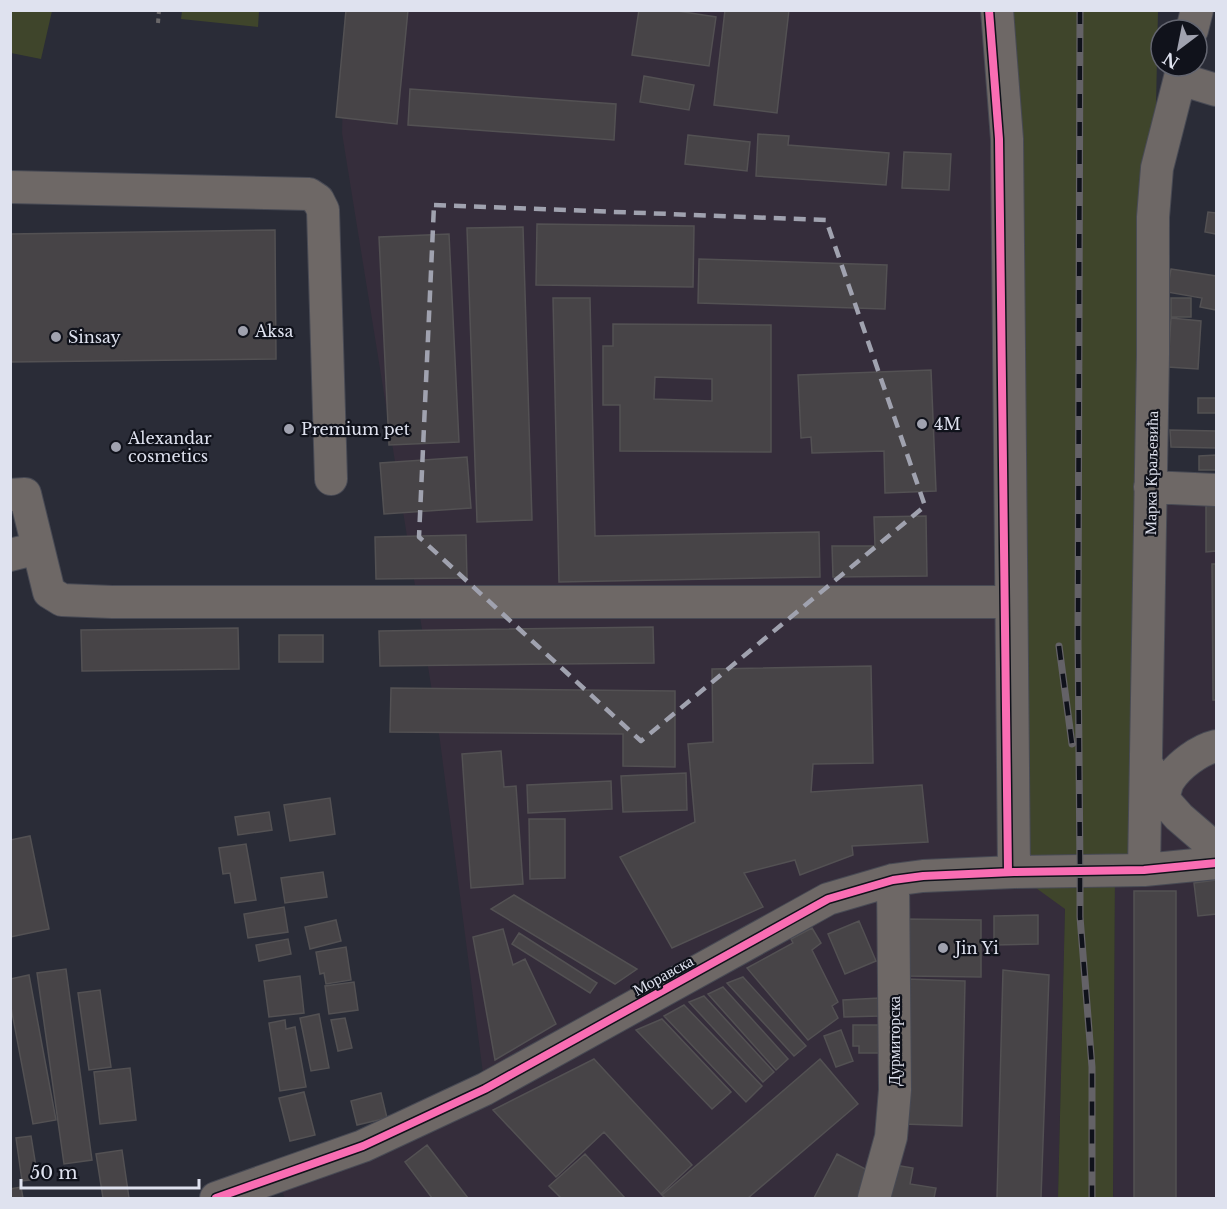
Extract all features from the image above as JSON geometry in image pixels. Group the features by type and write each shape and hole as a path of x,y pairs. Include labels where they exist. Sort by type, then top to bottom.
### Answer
{"street":[{"path":"997,10 1007,139 1014,872"},
{"name":"Марка Краљевића","path":"1144,870 1154,354 1153,217 1157,168 1181,78"},
{"name":"Марка Краљевића","path":"1192,78 1216,90"},
{"path":"10,187 309,194 318,200 323,210 331,479"},
{"path":"1150,487 1216,490"},
{"path":"10,495 25,494 24,551 49,592 62,600 112,602 1011,602"},
{"path":"1163,799 1168,781 1183,765 1208,748 1216,746"},
{"path":"1147,764 1163,799 1179,817 1216,849"},
{"name":"Моравска","path":"216,1198 280,1188 363,1146 486,1089 828,899 893,880 923,876 1144,870 1216,863"},
{"name":"Дурмиторска","path":"874,1198 891,1137 895,1090 893,880"}],"path":[{"path":"158,23 159,10"}],"highlighted area":[{"path":"434,205 826,220 925,506 641,741 419,537"}],"shaded area":[{"path":"345,11 1011,11 1065,909 1058,1198 285,1198 275,1177 485,1089 440,741 342,133"},
{"path":"1150,487 1216,490 1216,1198 1113,1198 1115,867"}],"green space":[{"path":"11,10 52,11 41,59 11,53"},
{"path":"182,11 259,11 258,27 181,19"},
{"path":"1011,11 1158,11 1158,18 1149,18 1149,78 1157,78 1140,866 1115,867 1113,1198 1058,1198 1065,909 1014,872"}],"building":[{"path":"346,10 408,10 397,124 336,117"},
{"path":"639,10 671,10 716,17 709,66 632,55"},
{"path":"725,10 789,10 777,113 714,105"},
{"path":"644,76 694,85 689,110 640,102"},
{"path":"410,89 616,104 614,140 408,125"},
{"path":"758,134 789,136 788,145 889,153 886,185 756,176"},
{"path":"688,135 750,142 747,171 685,164"},
{"path":"904,152 951,154 949,190 902,188"},
{"path":"1208,212 1216,213 1216,234 1205,232"},
{"path":"537,224 694,226 693,287 536,285"},
{"path":"523,227 532,520 477,522 467,228"},
{"path":"275,230 276,359 10,362 10,234"},
{"path":"449,234 459,442 389,445 379,237"},
{"path":"699,259 887,265 885,309 698,303"},
{"path":"1171,269 1216,276 1216,310 1200,307 1202,298 1167,292"},
{"path":"553,298 590,298 595,536 819,532 820,577 559,582"},
{"path":"1171,298 1191,298 1191,317 1171,317"},
{"path":"1171,318 1201,321 1198,369 1168,367"},
{"path":"613,324 771,325 771,452 620,451 620,405 603,405 603,346 613,346","holes":["655,377 712,379 712,401 654,399"]},
{"path":"931,370 936,491 885,493 884,451 812,453 811,437 801,438 798,375"},
{"path":"1198,398 1216,398 1216,413 1198,413"},
{"path":"1170,430 1216,431 1216,448 1171,447"},
{"path":"1216,455 1216,470 1199,470 1199,456"},
{"path":"467,457 471,508 384,514 380,463"},
{"path":"1206,499 1216,499 1216,551 1206,552"},
{"path":"926,516 927,576 833,577 832,546 875,546 874,517"},
{"path":"466,535 467,578 376,579 375,537"},
{"path":"1212,564 1216,564 1216,700 1213,700"},
{"path":"653,627 654,663 380,666 379,631"},
{"path":"238,628 239,669 82,671 81,630"},
{"path":"279,635 323,635 323,662 279,662"},
{"path":"871,666 873,763 813,764 811,792 922,785 928,842 852,846 853,855 800,875 795,860 744,873 763,907 672,948 620,857 695,822 688,744 713,742 712,669"},
{"path":"391,688 675,691 675,767 623,766 623,734 390,732"},
{"path":"501,751 504,787 516,786 523,884 471,888 462,754"},
{"path":"686,773 687,810 623,812 621,776"},
{"path":"611,781 612,809 528,813 527,785"},
{"path":"330,798 335,834 290,841 284,805"},
{"path":"269,812 272,830 238,835 235,817"},
{"path":"529,819 565,819 565,878 530,879"},
{"path":"30,836 49,929 10,937 10,840"},
{"path":"246,844 256,900 235,903 230,873 223,874 219,848"},
{"path":"323,872 327,897 285,903 281,878"},
{"path":"1216,880 1216,914 1198,916 1194,883"},
{"path":"1134,891 1176,891 1176,1198 1134,1198"},
{"path":"514,895 637,969 615,984 491,909"},
{"path":"284,907 288,932 248,938 244,914"},
{"path":"1038,915 1038,944 994,945 994,916"},
{"name":"Jin Yi","path":"906,919 981,920 981,977 906,976"},
{"path":"336,920 341,941 310,949 305,927"},
{"path":"859,921 876,961 845,974 828,934"},
{"path":"812,928 821,943 812,950 838,1002 832,1006 838,1018 808,1040 747,968 793,943 791,939"},
{"path":"503,929 513,965 525,959 556,1024 495,1060 473,937"},
{"path":"519,933 597,983 590,993 512,944"},
{"path":"288,939 291,954 259,961 256,945"},
{"path":"346,947 351,980 326,984 324,973 320,974 316,952"},
{"path":"66,969 92,1160 64,1164 37,973"},
{"path":"1003,970 1049,975 1041,1198 997,1198"},
{"path":"29,975 56,1120 33,1124 10,1002 10,979"},
{"path":"300,976 304,1013 269,1017 264,981"},
{"path":"743,977 806,1046 794,1056 727,983"},
{"path":"906,979 965,981 962,1126 903,1124"},
{"path":"354,982 358,1010 329,1014 325,986"},
{"path":"723,987 788,1059 776,1070 708,994"},
{"path":"100,990 111,1067 89,1070 78,993"},
{"path":"704,996 774,1072 763,1082 689,1002"},
{"path":"879,998 880,1016 844,1017 843,1000"},
{"path":"684,1005 762,1086 746,1102 664,1016"},
{"path":"319,1014 329,1068 311,1071 300,1018"},
{"path":"345,1018 352,1048 338,1051 331,1020"},
{"path":"662,1019 731,1092 712,1109 636,1030"},
{"path":"285,1020 286,1029 295,1027 306,1087 280,1091 269,1023"},
{"path":"853,1025 883,1025 883,1053 859,1053 859,1046 853,1046"},
{"path":"841,1030 853,1061 836,1067 824,1036"},
{"path":"594,1059 692,1165 661,1194 604,1132 556,1177 493,1110"},
{"path":"820,1059 858,1104 748,1198 665,1198 662,1195"},
{"path":"130,1068 136,1120 100,1124 94,1072"},
{"path":"304,1092 315,1135 290,1141 279,1098"},
{"path":"381,1093 387,1118 357,1125 351,1101"},
{"path":"31,1136 38,1179 22,1181 16,1138"},
{"path":"427,1145 468,1198 432,1198 405,1162"},
{"path":"122,1150 129,1198 103,1198 96,1154"},
{"path":"585,1154 625,1198 561,1198 549,1186"},
{"path":"837,1154 871,1172 858,1198 814,1198"},
{"path":"889,1164 913,1168 910,1184 936,1188 934,1198 883,1198"},
{"path":"21,1187 23,1198 10,1198 10,1189"}],"railway":[{"path":"1080,10 1078,636 1080,917 1092,1067 1092,1198"},
{"path":"1059,646 1072,744"}],"cycle path":[{"path":"989,10 999,139 1008,872"},
{"path":"216,1198 363,1146 485,1089 828,899 893,880 923,876 1144,870 1216,863"}],"place":[{"name":"Aksa","path":"243,331"},
{"name":"Sinsay","path":"56,337"},
{"name":"4M","path":"922,424"},
{"name":"Premium pet","path":"289,429"},
{"name":"Alexandar cosmetics","path":"116,447"},
{"name":"Jin Yi","path":"943,948"}]}
